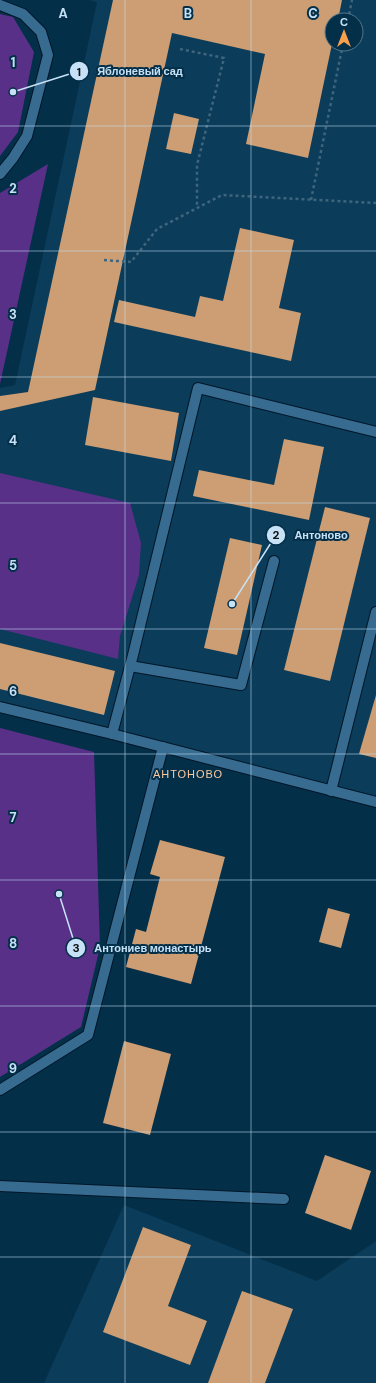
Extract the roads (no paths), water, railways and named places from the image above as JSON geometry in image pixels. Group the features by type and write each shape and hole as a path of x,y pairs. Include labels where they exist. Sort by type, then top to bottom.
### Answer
{"lane":[{"path":"0,5 23,14 41,32 48,55 27,136 13,158 0,174"},
{"path":"112,734 198,388 376,432"},
{"path":"130,666 241,685 274,561"},
{"path":"331,791 376,612"},
{"path":"0,707 112,734 376,802"},
{"path":"0,1090 88,1035 163,748"},
{"path":"0,1186 284,1199"}],"place":[{"name":"Яблоневый сад","path":"13,92"},
{"name":"Антоново","path":"232,604"},
{"name":"Антониев монастырь","path":"59,894"}],"district":[{"name":"АНТОНОВО","path":"188,774"}]}
